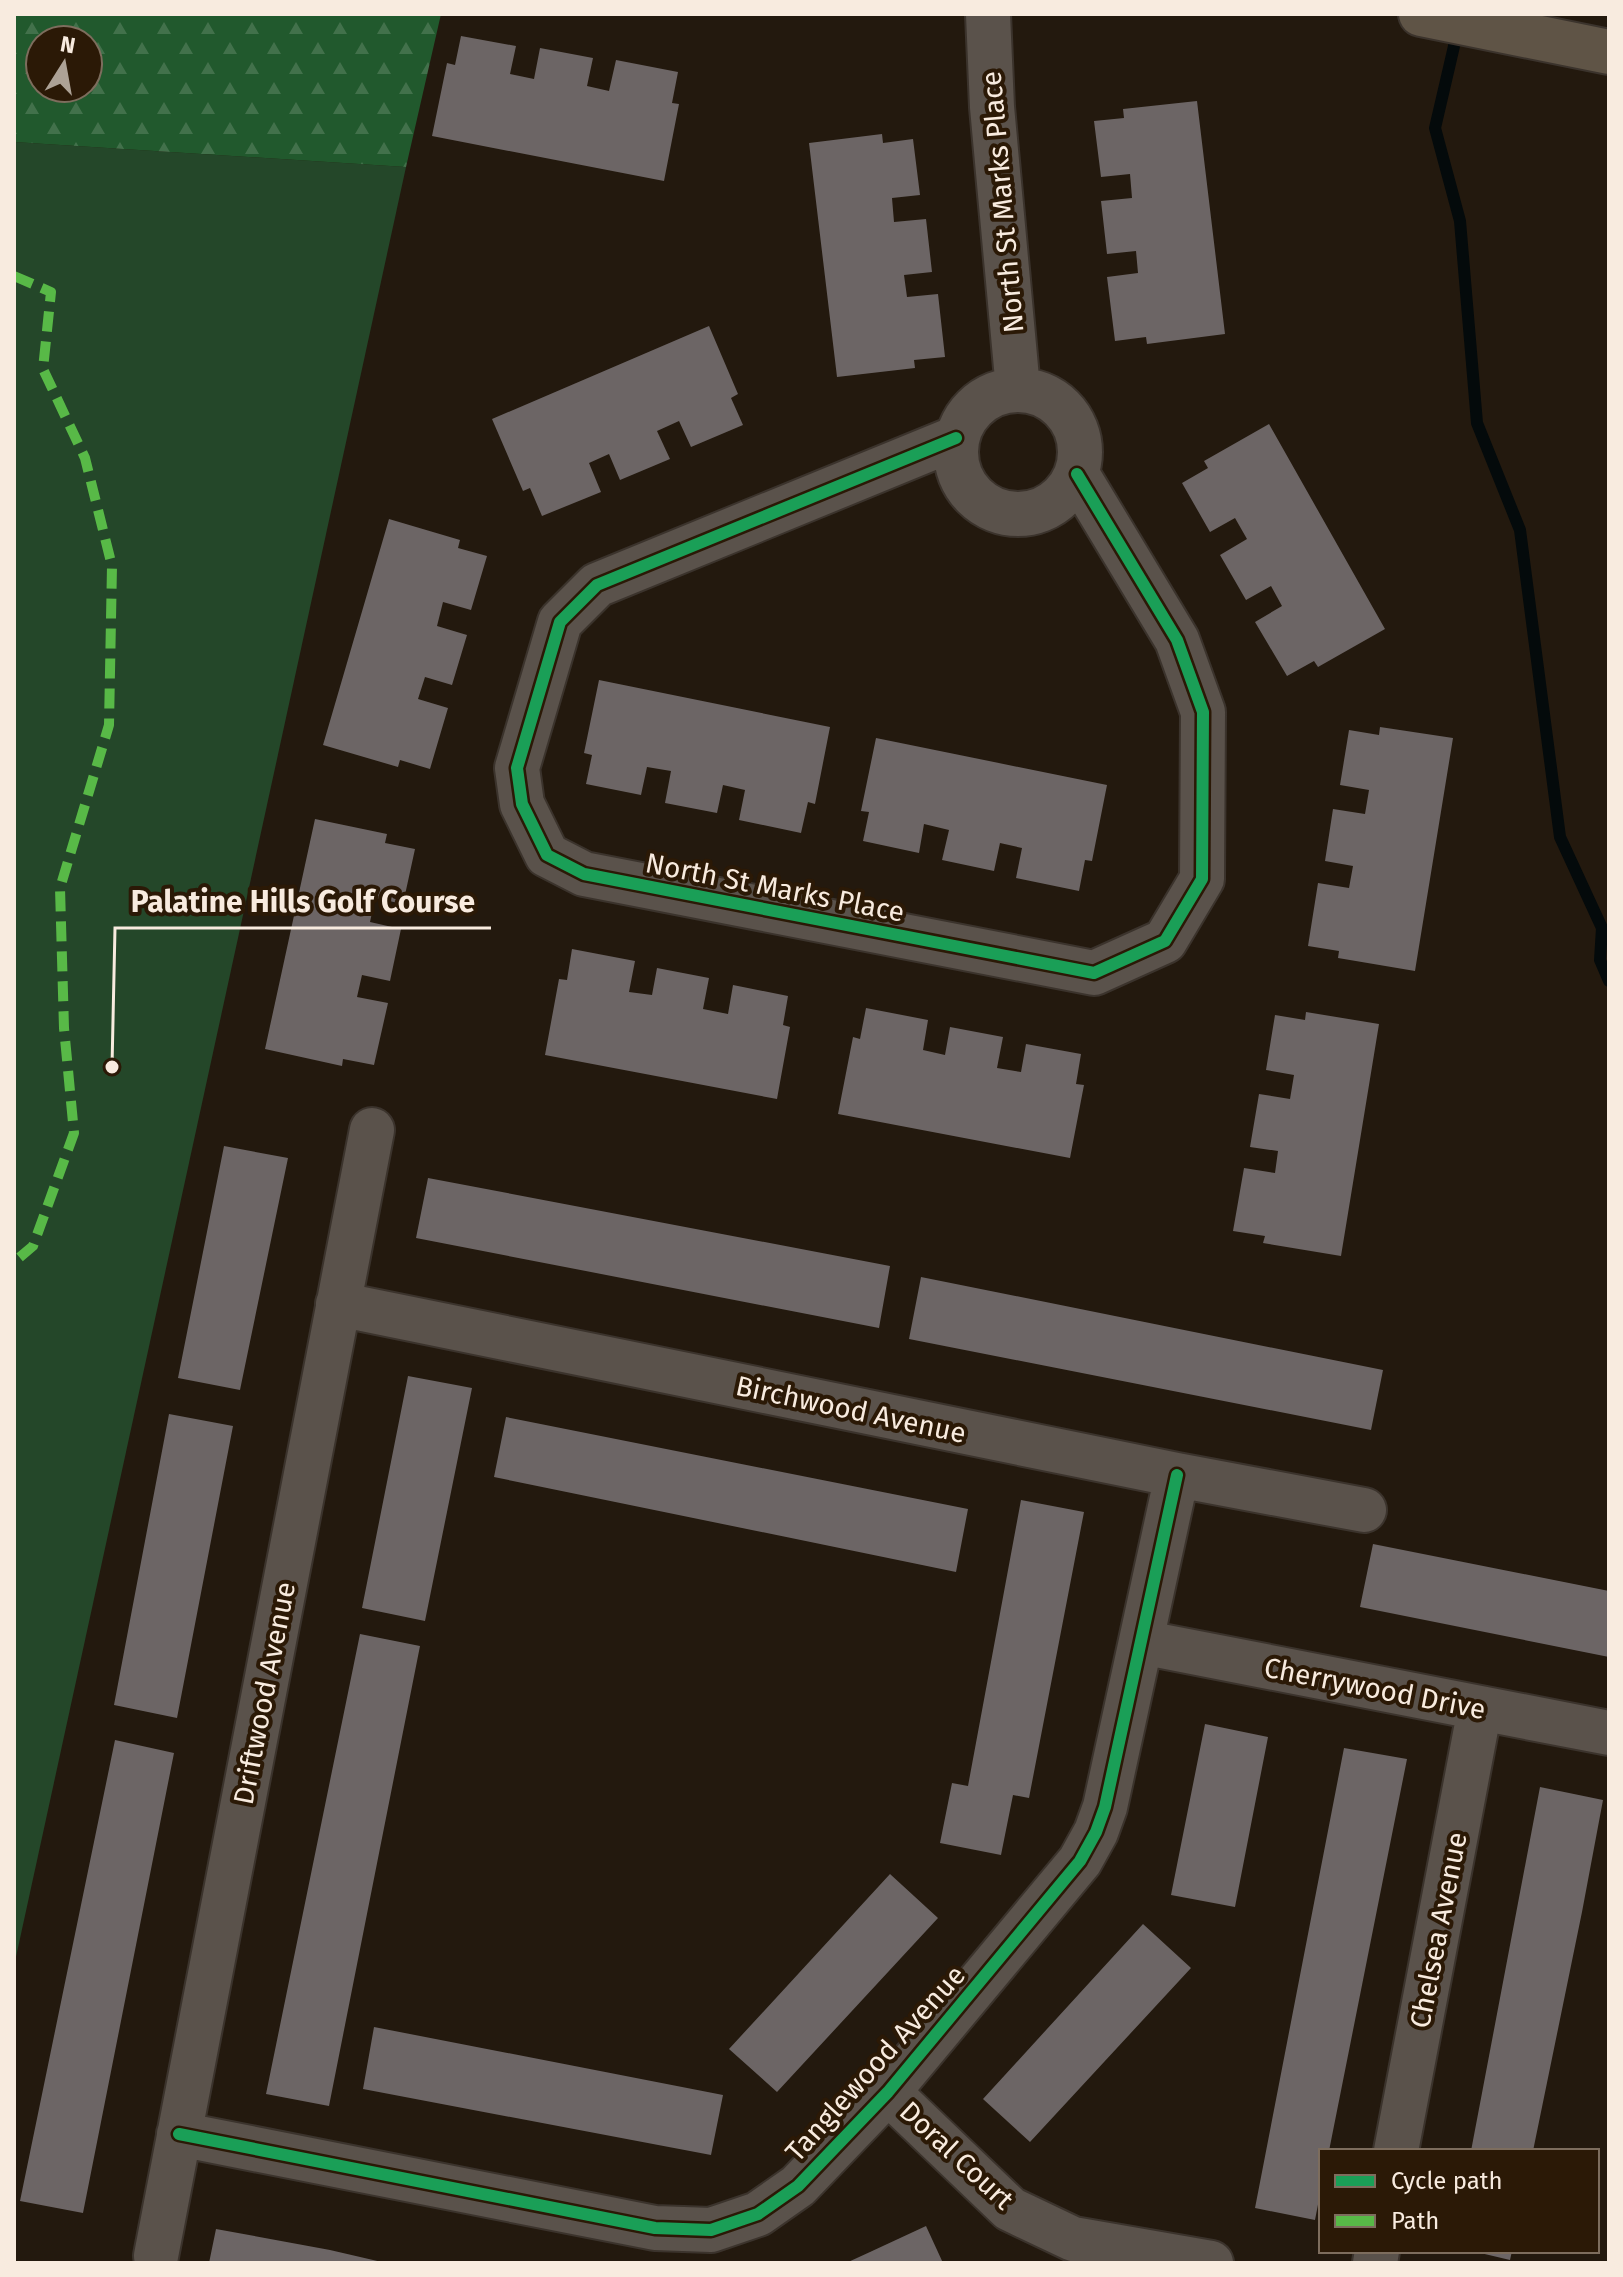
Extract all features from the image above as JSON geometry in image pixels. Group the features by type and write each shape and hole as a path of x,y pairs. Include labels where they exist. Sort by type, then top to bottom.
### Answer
{"main road":[{"path":"1426,15 1609,52"}],"street":[{"name":"North St Marks Place","path":"988,14 992,107 1018,389"},
{"path":"1018,389 1038,392 1056,402 1070,417 1078,434 1081,454 1077,474 1066,492 1050,506 1031,514 1010,515 990,508 973,496 961,479 955,459 956,438 964,419 979,403 997,392 1018,389"},
{"name":"North St Marks Place","path":"956,438 597,585 569,612 560,622 517,768 522,804 547,855 584,874 1094,973 1165,941 1202,879 1203,712 1177,640 1077,474"},
{"name":"Driftwood Avenue","path":"156,2256 372,1130"},
{"name":"Birchwood Avenue","path":"338,1304 1177,1475 1364,1510"},
{"name":"Tanglewood Avenue","path":"179,2134 655,2228 711,2230 758,2214 798,2186 888,2092 1085,1852 1105,1807 1177,1475"},
{"name":"Cherrywood Drive","path":"1141,1642 1609,1733"},
{"name":"Chelsea Avenue","path":"1396,2149 1480,1708"},
{"name":"Doral Court","path":"888,2092 1010,2209 1073,2239 1211,2263"}],"green space":[{"path":"14,14 441,14 406,167 14,142"},
{"path":"14,142 406,167 14,1966"}],"building":[{"path":"461,36 516,46 510,74 534,79 540,48 593,58 587,86 609,91 616,60 678,72 672,103 679,104 664,181 432,136 447,63 455,65"},
{"path":"1197,101 1225,334 1147,344 1146,337 1115,341 1107,277 1138,273 1136,251 1107,254 1101,201 1132,198 1130,174 1101,177 1094,121 1124,118 1123,109"},
{"path":"882,134 883,143 913,139 920,195 892,198 894,222 926,219 932,272 904,275 907,297 938,294 945,357 914,360 915,368 837,377 809,143"},
{"path":"709,326 738,394 731,398 743,425 691,447 679,421 657,431 670,459 620,480 609,454 589,463 601,492 542,516 530,488 523,491 492,419"},
{"path":"1269,424 1385,629 1318,667 1314,661 1287,676 1255,622 1282,606 1271,586 1246,600 1220,555 1247,539 1235,518 1210,532 1182,483 1208,468 1204,461"},
{"path":"389,519 460,540 458,548 487,556 471,610 443,602 437,626 467,635 452,685 425,677 418,699 448,708 430,769 400,760 398,767 323,745"},
{"path":"599,680 830,727 815,804 808,802 801,833 739,820 745,790 723,785 717,813 665,803 671,771 647,767 641,795 586,784 592,755 584,753"},
{"path":"1380,727 1453,738 1415,971 1338,958 1339,951 1308,946 1318,883 1349,888 1353,866 1325,861 1333,809 1365,814 1369,790 1340,785 1349,730 1379,735"},
{"path":"876,738 1107,785 1092,861 1085,860 1079,891 1016,878 1022,848 1000,843 994,871 942,860 949,830 924,824 919,853 863,841 869,812 861,811"},
{"path":"315,819 387,834 385,843 415,849 403,904 375,898 370,922 401,929 390,981 362,975 357,997 388,1003 374,1065 343,1059 342,1066 265,1049"},
{"path":"572,949 635,961 629,992 652,995 657,968 709,978 703,1009 728,1014 733,985 788,996 783,1025 790,1027 777,1099 545,1055 559,979 567,980"},
{"path":"866,1008 928,1020 923,1050 945,1055 950,1027 1003,1037 997,1068 1021,1072 1026,1044 1081,1054 1076,1084 1084,1085 1070,1158 838,1114 853,1037 860,1039"},
{"path":"1306,1012 1379,1024 1341,1256 1263,1243 1265,1236 1233,1231 1244,1168 1275,1173 1278,1151 1250,1147 1259,1094 1290,1099 1294,1075 1266,1070 1275,1015 1305,1020"},
{"path":"224,1146 288,1158 240,1390 178,1378"},
{"path":"428,1178 890,1266 879,1328 416,1238"},
{"path":"921,1277 1383,1370 1371,1430 909,1339"},
{"path":"408,1376 472,1388 425,1621 362,1608"},
{"path":"169,1414 233,1426 177,1718 114,1705"},
{"path":"506,1417 968,1509 956,1572 494,1477"},
{"path":"1021,1500 1084,1512 1029,1798 1013,1795 1001,1855 940,1843 952,1783 968,1786"},
{"path":"1373,1544 1609,1591 1609,1657 1360,1607"},
{"path":"360,1634 420,1646 329,2106 266,2094"},
{"path":"1205,1724 1268,1737 1235,1907 1171,1895"},
{"path":"115,1740 174,1753 83,2213 20,2201"},
{"path":"1344,1748 1407,1759 1329,2149 1319,2149 1319,2199 1315,2220 1255,2208"},
{"path":"1540,1787 1603,1800 1533,2149 1471,2149"},
{"path":"890,1874 938,1918 777,2092 729,2049"},
{"path":"1143,1924 1191,1968 1030,2142 983,2099"},
{"path":"374,2027 723,2095 711,2155 363,2089"},
{"path":"926,2226 943,2263 846,2263 870,2252"},
{"path":"216,2229 330,2250 386,2263 209,2263"},
{"path":"1480,2253 1512,2253 1510,2260"}],"waterway":[{"path":"1458,29 1435,128 1460,221 1477,423 1520,530 1560,837 1602,928 1600,960 1609,981"}],"marked path":[{"path":"14,276 51,292 43,369 85,458 112,566 109,725 60,888 64,1028 74,1133 33,1246 14,1262"}],"cycle path":[{"path":"956,438 597,585 560,622 517,768 522,804 547,855 584,874 1094,973 1165,941 1202,879 1203,712 1177,640 1077,474"},
{"path":"179,2134 655,2228 711,2230 758,2214 798,2186 888,2092 1080,1861 1105,1807 1177,1475"}],"place":[{"name":"Palatine Hills Golf Course","path":"112,1067"}]}
